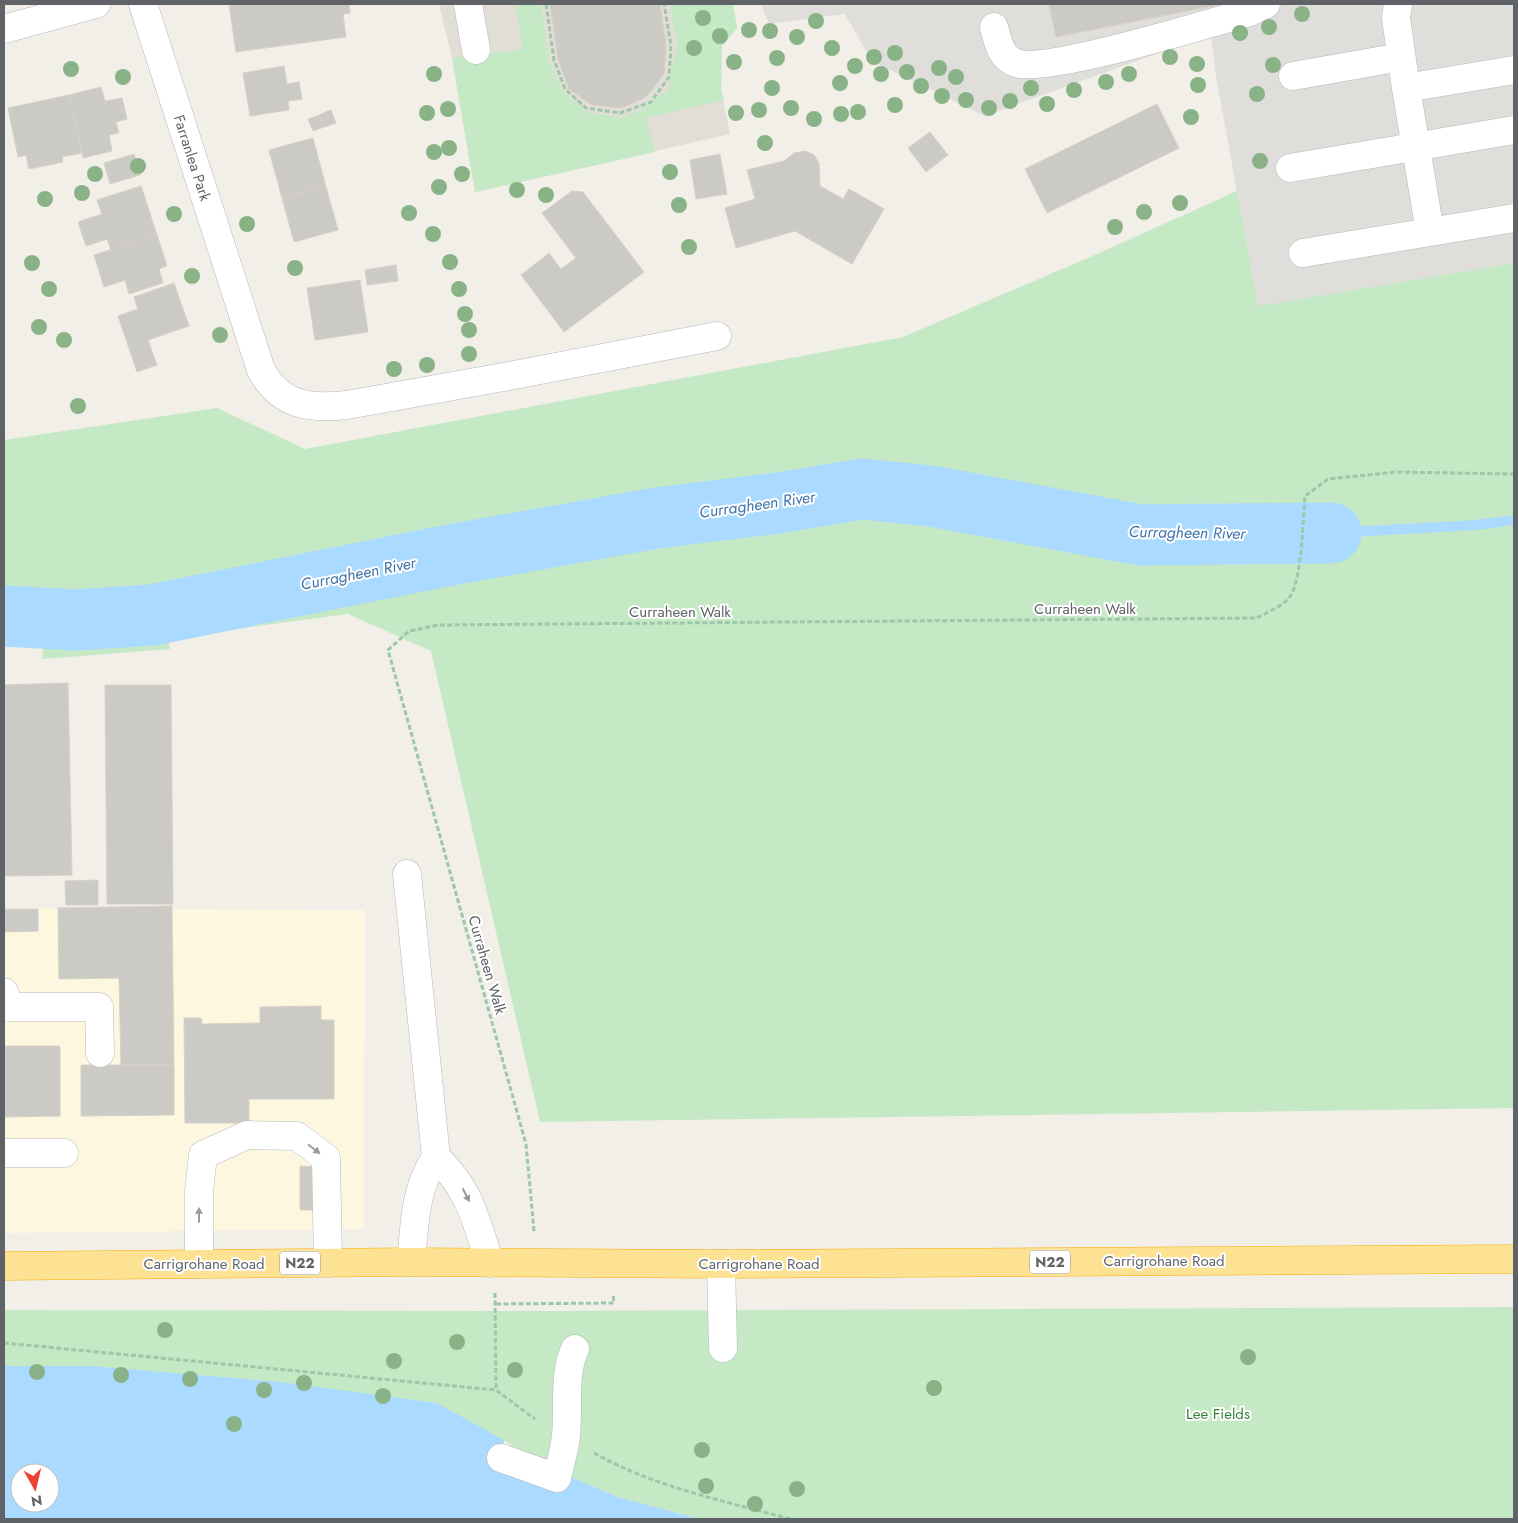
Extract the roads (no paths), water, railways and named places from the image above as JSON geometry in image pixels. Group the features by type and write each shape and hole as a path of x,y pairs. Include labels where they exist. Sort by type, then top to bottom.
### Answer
{"highway":[{"name":"Carrigrohane Road","path":"4,1266 411,1262 721,1264 1514,1259"}],"street":[{"path":"4,30 96,4"},
{"name":"Farranlea Park","path":"142,4 261,370 268,382 276,390 299,405 320,408 509,376 717,336"},
{"path":"468,4 476,50"},
{"path":"994,27 1000,51 1016,63 1034,65 1107,51 1249,12 1266,4"},
{"path":"1398,4 1396,18 1401,57 1430,232"},
{"path":"1293,76 1401,57"},
{"path":"1406,88 1514,70"},
{"path":"1290,168 1514,130"},
{"path":"1303,253 1514,218"},
{"path":"407,874 436,1157 425,1174 418,1196 411,1262"},
{"path":"4,992 10,1007 99,1007 100,1053"},
{"path":"199,1264 199,1192 203,1155 247,1135 297,1136 326,1158 328,1263"},
{"path":"4,1153 64,1153"},
{"path":"436,1157 452,1173 467,1195 492,1263"},
{"path":"721,1264 722,1348"},
{"path":"501,1458 557,1478 566,1437 569,1373 575,1349"}],"water":[{"path":"4,1366 92,1366 281,1382 437,1403 504,1440 502,1473 526,1480 566,1475 618,1497 699,1519 4,1519"}],"waterway":[{"name":"Curragheen River","path":"4,616 77,620 152,615 445,556 657,518 778,503 862,489 931,496 1141,535 1331,533"},
{"name":"Curragheen River","path":"1331,533 1476,525 1514,520"}],"park label":[{"name":"Lee Fields","path":"1218,1414"}]}
